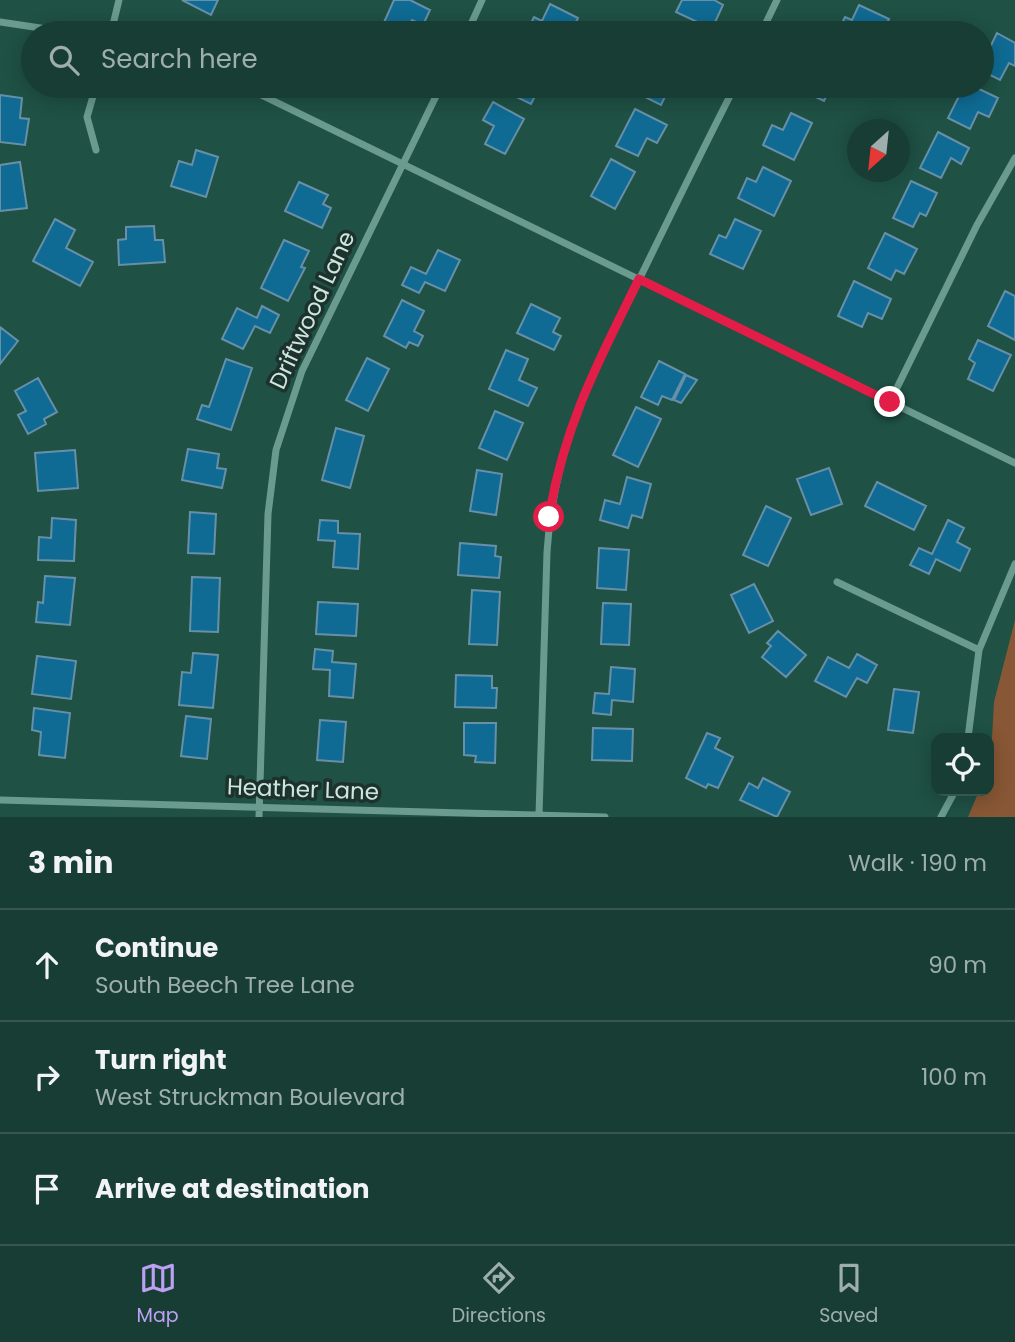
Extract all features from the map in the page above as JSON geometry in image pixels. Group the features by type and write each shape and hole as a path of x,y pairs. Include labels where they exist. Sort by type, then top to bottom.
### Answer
{"street":[{"path":"114,21 119,0"},
{"path":"472,21 482,0"},
{"path":"767,21 777,0"},
{"path":"0,22 21,25"},
{"path":"93,98 87,117 96,150"},
{"path":"268,98 1015,463"},
{"name":"Driftwood Lane","path":"260,817 268,514 276,450 302,371 435,98"},
{"path":"540,815 547,552 556,474 585,389 729,98"},
{"path":"890,402 977,225 1015,158"},
{"path":"969,733 979,650 1015,565"},
{"path":"837,582 979,650"},
{"path":"940,817 952,796"},
{"name":"Heather Lane","path":"0,800 605,817"}],"shaded area":[{"path":"1015,620 1015,817 968,817 977,796 994,796 994,702"}],"building":[{"path":"182,0 218,0 211,15"},
{"path":"394,0 410,0 430,10 425,21 385,21"},
{"path":"682,0 714,0 723,5 716,21 695,21 676,12"},
{"path":"550,4 578,18 577,21 542,21"},
{"path":"859,5 889,19 843,21 845,17 852,20"},
{"path":"997,33 1015,43 1015,66 1009,63 1000,80 994,77 994,39"},
{"path":"0,95 22,98 20,118 29,119 25,145 0,142"},
{"path":"519,98 534,98 531,104"},
{"path":"647,98 664,98 661,105"},
{"path":"958,98 998,98 989,117 978,112 970,129 948,118"},
{"path":"493,102 524,119 505,154 485,144 494,126 483,120"},
{"path":"635,109 667,125 657,143 647,138 638,156 616,146"},
{"path":"791,113 812,123 794,160 763,145 772,125 783,130"},
{"path":"938,132 969,148 961,164 951,158 941,178 920,168"},
{"path":"196,150 218,157 206,197 171,186 179,161 192,165"},
{"path":"611,159 635,172 615,209 591,196"},
{"path":"20,162 27,208 0,211 0,165"},
{"path":"763,167 791,181 774,216 738,198 747,178 756,182"},
{"path":"911,181 937,193 926,216 920,213 913,227 893,218"},
{"path":"299,182 328,195 323,204 331,208 322,228 285,211"},
{"path":"55,219 75,230 66,248 93,262 80,286 33,261"},
{"path":"735,219 761,231 743,269 710,254 719,235 726,238"},
{"path":"154,226 155,240 163,240 165,262 119,265 118,240 126,239 126,227"},
{"path":"885,233 917,249 904,274 896,270 891,280 868,268"},
{"path":"284,240 309,251 301,267 305,268 288,301 261,288"},
{"path":"438,250 460,260 445,291 425,282 419,293 402,285 411,267 426,274"},
{"path":"854,281 891,299 882,319 868,313 862,327 838,316"},
{"path":"1005,291 1015,296 1015,340 988,326"},
{"path":"402,300 424,311 414,331 423,336 418,346 409,342 406,348 384,336"},
{"path":"531,304 560,318 553,332 561,336 554,350 517,333"},
{"path":"262,306 279,315 270,333 255,326 243,349 222,339 237,308 257,318"},
{"path":"0,327 18,341 0,364"},
{"path":"978,340 1011,355 993,391 968,379 975,363 969,359"},
{"path":"506,350 528,359 519,380 537,388 528,406 489,389"},
{"path":"367,358 389,369 368,411 346,400"},
{"path":"226,359 252,368 231,430 197,419 202,405 209,407"},
{"path":"659,361 685,374 672,400 662,396 658,405 641,397"},
{"path":"686,375 697,380 681,403 674,400"},
{"path":"38,378 57,412 44,419 46,424 28,434 18,415 26,411 15,391"},
{"path":"636,407 661,419 638,467 613,455"},
{"path":"495,411 523,423 507,460 479,448"},
{"path":"336,428 364,436 350,488 322,480"},
{"path":"188,449 219,454 217,468 226,469 222,488 182,480"},
{"path":"75,450 78,488 38,491 35,453"},
{"path":"829,468 842,504 811,515 797,479"},
{"path":"477,470 502,474 496,515 470,511"},
{"path":"627,477 651,484 642,518 632,515 628,528 600,520 605,500 620,504"},
{"path":"877,482 926,506 914,530 865,506"},
{"path":"766,506 791,518 768,566 743,555"},
{"path":"190,512 216,514 214,554 188,553"},
{"path":"52,518 76,520 74,561 38,560 39,537 51,538"},
{"path":"320,520 338,521 338,533 360,534 358,569 333,567 335,541 318,540"},
{"path":"948,520 964,528 957,542 970,549 960,571 936,559 929,574 910,565 919,548 932,554"},
{"path":"460,543 496,546 495,556 501,557 499,578 458,575"},
{"path":"599,548 629,550 626,590 597,588"},
{"path":"45,576 75,578 70,625 36,622 38,602 43,603"},
{"path":"192,577 220,578 218,632 190,631"},
{"path":"754,584 773,621 749,633 731,595"},
{"path":"472,590 500,592 497,645 469,644"},
{"path":"318,602 358,604 356,636 316,634"},
{"path":"603,603 631,604 629,645 601,644"},
{"path":"778,631 806,655 786,677 762,657 771,646 767,643"},
{"path":"315,649 333,651 332,662 356,664 353,698 329,696 330,670 313,669"},
{"path":"193,653 218,655 213,708 179,705 182,672 191,673"},
{"path":"857,654 877,665 867,683 857,678 846,697 815,681 828,657 849,668"},
{"path":"37,656 76,661 71,699 32,694"},
{"path":"611,667 635,669 633,702 612,700 611,715 593,713 595,693 609,694"},
{"path":"456,675 492,676 492,688 497,688 496,708 455,707"},
{"path":"894,689 919,692 913,733 888,730"},
{"path":"34,708 70,713 65,758 39,755 41,732 32,730"},
{"path":"186,716 211,719 207,759 181,756"},
{"path":"320,720 346,722 343,762 317,760"},
{"path":"464,723 496,723 495,763 475,762 476,756 464,755"},
{"path":"593,728 633,729 632,761 592,760"},
{"path":"707,733 720,738 715,748 733,757 718,788 708,784 706,788 686,778"},
{"path":"763,778 790,792 777,817 740,800 749,783 758,788"}],"route":[{"path":"549,517 556,474 573,418 639,279 890,402"}]}
